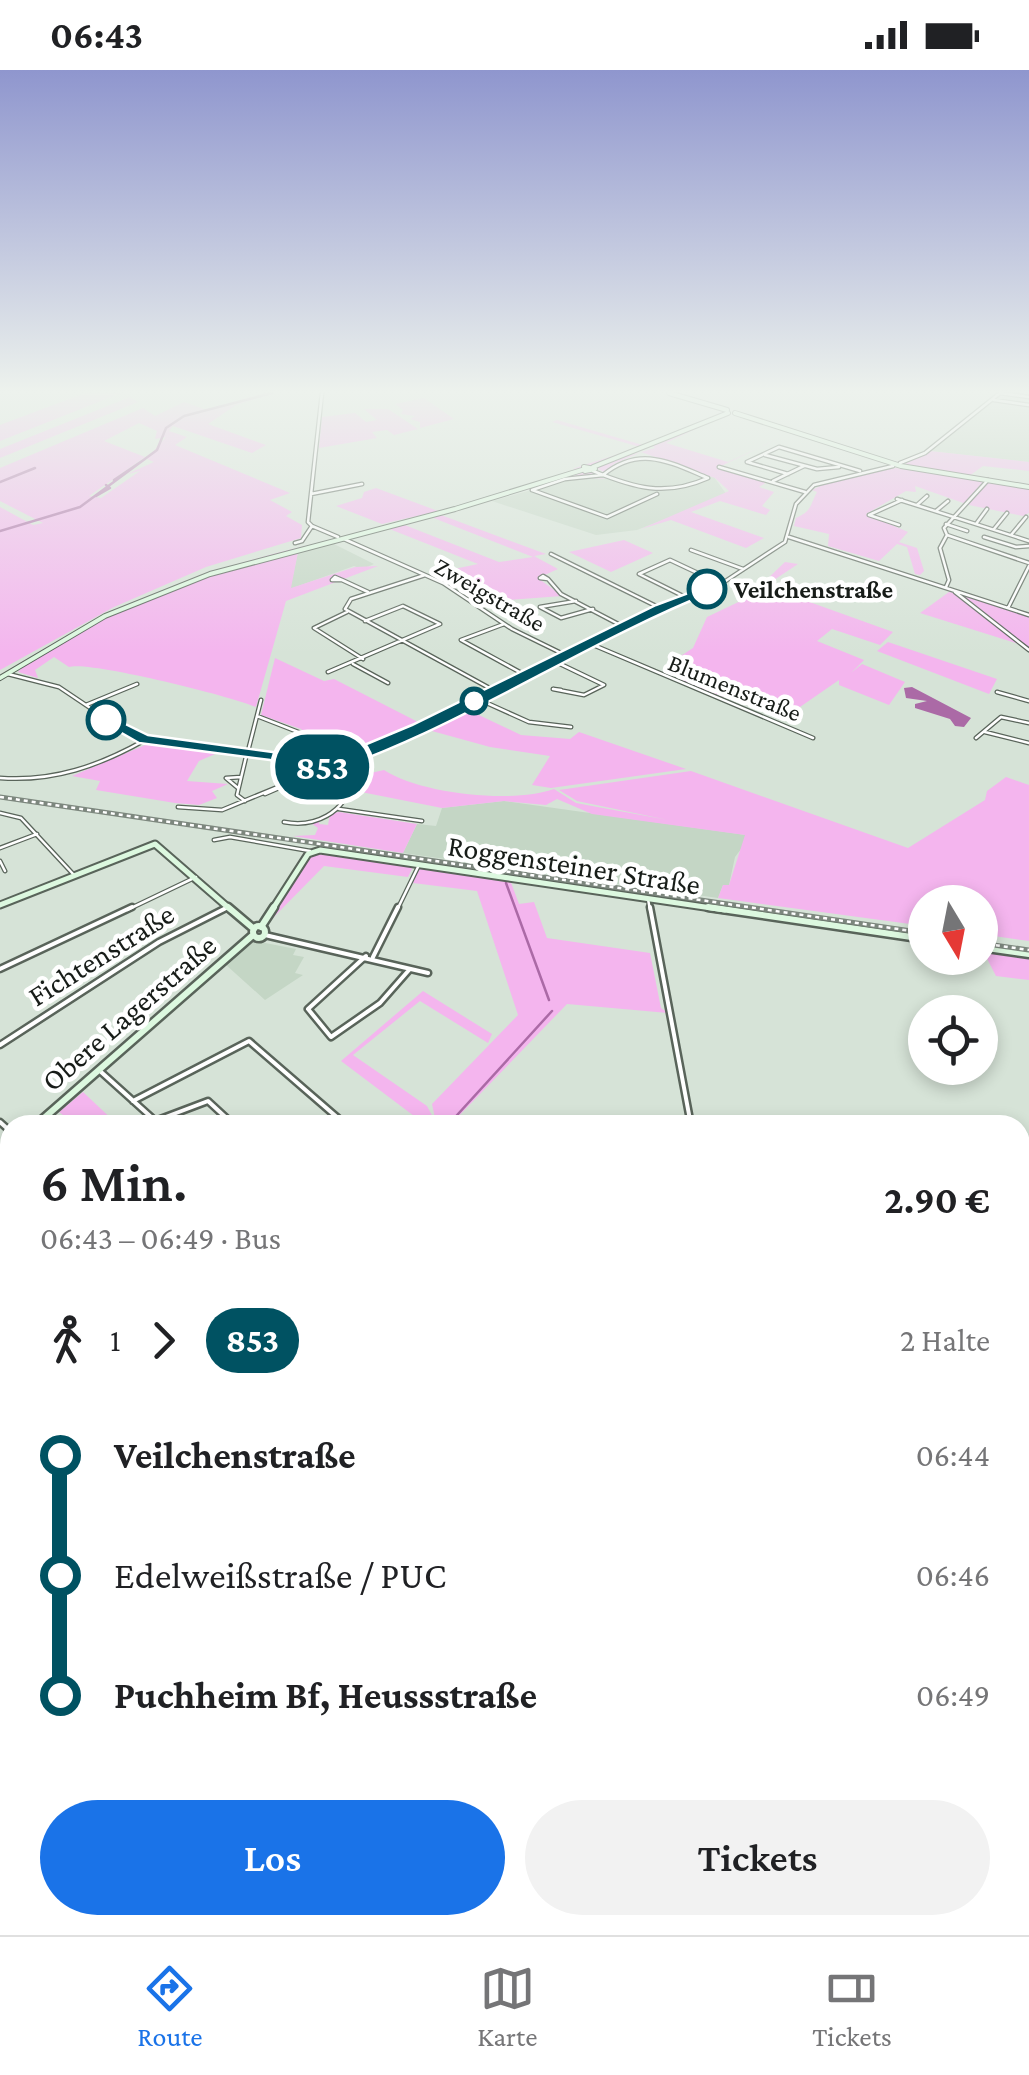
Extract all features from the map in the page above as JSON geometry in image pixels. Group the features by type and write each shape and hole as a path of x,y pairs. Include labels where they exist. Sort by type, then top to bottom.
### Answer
{"street":[{"path":"295,543 302,541 306,529 312,526 308,522 313,480"},
{"path":"2,678 78,627 142,596 242,561 465,506 549,480"},
{"path":"564,480 532,490 609,517 657,494 702,480"},
{"path":"617,480 657,494"},
{"path":"763,480 804,492 836,480"},
{"path":"770,482 774,480"},
{"path":"988,480 1029,487"},
{"path":"946,524 988,480"},
{"path":"311,494 362,484"},
{"path":"790,537 790,515 804,492"},
{"path":"916,505 927,496"},
{"path":"900,525 869,516 899,499 1029,542"},
{"path":"936,511 948,500"},
{"path":"976,524 987,508"},
{"path":"994,529 1007,513"},
{"path":"1011,535 1026,517"},
{"path":"946,524 967,531"},
{"path":"946,524 947,536 940,546 949,580 946,587"},
{"name":"Zweigstraße","path":"312,526 425,575 504,624 564,655"},
{"path":"947,536 1029,564 1008,608"},
{"path":"178,806 216,811 307,776 478,699 660,608 721,584 790,537"},
{"path":"790,537 1029,615"},
{"path":"984,537 1016,547 1029,542"},
{"path":"691,550 745,570"},
{"path":"551,554 660,608"},
{"path":"686,598 639,576 670,560 721,584"},
{"path":"425,575 346,602 348,612 494,690"},
{"path":"548,578 558,592 623,626"},
{"path":"342,580 368,592"},
{"path":"952,589 1029,650"},
{"path":"576,601 540,607 559,618 593,610"},
{"path":"328,672 440,623 403,606 364,622"},
{"path":"348,612 314,628 363,659"},
{"path":"504,624 461,640 524,676"},
{"name":"Blumenstraße","path":"589,644 812,738"},
{"path":"554,661 604,685 586,695 561,690"},
{"path":"353,664 388,682"},
{"path":"2,678 15,675 56,686 124,732 144,740 284,758 307,776"},
{"path":"85,705 137,684"},
{"path":"996,692 1029,700"},
{"path":"478,699 529,722 572,727"},
{"path":"245,801 236,795 261,700"},
{"path":"257,716 299,729 338,762 351,783 350,796 339,809 300,825 284,822"},
{"path":"976,738 1000,717 1029,723"},
{"path":"985,732 1029,744"},
{"path":"0,778 50,780 144,740"},
{"path":"238,788 226,778 241,777"},
{"path":"339,809 422,821"},
{"path":"0,813 21,818 74,875"},
{"path":"0,848 37,834"},
{"name":"Roggensteiner Straße","path":"230,837 908,936"},
{"path":"0,905 155,844"},
{"name":"Obere Lagerstraße","path":"47,1115 258,932 155,844"},
{"path":"310,851 258,932 373,957 386,966 428,973"},
{"path":"0,861 5,870"},
{"path":"373,957 419,864"},
{"path":"0,969 196,877"},
{"path":"648,899 689,1115"},
{"name":"Fichtenstraße","path":"0,1045 159,942 228,907"},
{"path":"998,950 1029,954"},
{"path":"366,956 308,1009 330,1037 383,1001 410,970"},
{"path":"133,1102 250,1041 335,1115"},
{"path":"98,1070 148,1115"},
{"path":"176,1115 208,1101 223,1115"}],"shaded area":[{"path":"0,480 112,480 89,496 101,498 127,480 259,480 290,493 270,500 292,512 286,516 302,525 301,538 206,567 114,607 0,670 0,507 33,525 43,523 0,501"},
{"path":"558,480 564,480 536,490 516,492"},
{"path":"567,480 716,480 727,495 637,530 596,535 492,501"},
{"path":"717,480 761,480 767,482 759,487 774,492 762,506 770,510 766,515 720,501 691,512 764,538 746,548 671,520 641,529 729,491"},
{"path":"833,480 976,480 1029,488 1029,513 1023,516 969,505 915,486 916,492 906,491 866,514 908,532 899,542 917,548 924,571 920,575 915,574 907,547 897,544 879,561 828,546 829,534 794,526 817,492 812,490"},
{"path":"376,488 438,511 382,524 336,506 362,498 364,492"},
{"path":"441,515 546,554 534,556 558,569 538,578 562,596 508,600 454,569 478,564 387,528 402,524 499,562 533,557 431,517"},
{"path":"624,540 653,553 611,572 569,552"},
{"path":"328,541 374,564 362,569 354,566 290,589 298,552"},
{"path":"328,541 298,552 291,588 355,567 378,566 286,601 256,707 131,674 69,667 54,657 35,670 38,678 18,672 56,644 171,588 232,566"},
{"path":"785,562 798,564 765,586 893,632 880,645 832,629 817,641 864,660 851,673 862,664 905,682 889,705 839,685 839,680 784,718 679,681 695,670 673,661 693,648 707,617 749,597 768,598 762,584"},
{"path":"949,592 954,593 1019,644 920,613"},
{"path":"960,594 1029,616 1029,648"},
{"path":"888,642 997,679 989,694 877,651"},
{"path":"275,658 324,681 334,679 420,723 339,758 301,729 261,715"},
{"path":"912,687 971,718 964,727 955,726 950,719 915,708 915,704 927,701 906,698 904,688"},
{"path":"466,709 521,735 570,739 579,732 686,769 551,788 532,785 550,756 490,747 421,728"},
{"path":"150,743 222,751 199,761 187,781 228,784 212,791 217,798 199,805 96,790 100,781 72,776"},
{"path":"384,770 443,791 492,796 554,789 576,803 668,820 577,801 559,790 691,771 908,848 985,800 987,791 1006,777 1029,785 1029,941 998,937 998,885 908,885 908,924 718,898 723,885 729,885 745,835 592,814 557,799 546,805 504,801 442,808 356,791 352,773 362,781 362,775"},
{"path":"504,801 746,835 735,857 729,885 723,885 718,898 403,853 417,824 436,826 442,808"},
{"path":"339,812 417,824 403,853 293,836 315,835 318,828 311,823 320,819 319,824 328,825 330,814"},
{"path":"321,852 409,865 412,869 408,877 324,866 268,923 310,855"},
{"path":"426,867 510,880 519,904 534,902 547,938 650,953 661,1008 668,1013 567,1004 460,1115 434,1115 432,1104 518,1015 477,891 413,883 418,870"},
{"path":"255,941 296,949 293,955 304,957 295,973 303,975 265,1000 225,964"},
{"path":"998,951 1029,956 1029,980 996,976"},
{"path":"423,991 492,1034 488,1043 420,1001 353,1055 427,1106 432,1115 413,1115 341,1061"},
{"path":"83,1092 107,1115 63,1115 59,1112"}],"waterway":[{"path":"0,482 5,480"},
{"path":"108,486 116,480"},
{"path":"0,531 80,507 108,486"},
{"path":"96,496 108,486"},
{"path":"506,883 549,1000"},
{"path":"457,1115 552,1011"}],"railway":[{"path":"0,797 908,931"},
{"path":"998,946 1029,950"}],"bus line":[{"name":"853","path":"106,720 144,740 274,756 290,761 306,775 417,728 660,608 707,589"}],"place":[{"name":"Veilchenstraße","path":"707,589"}]}
